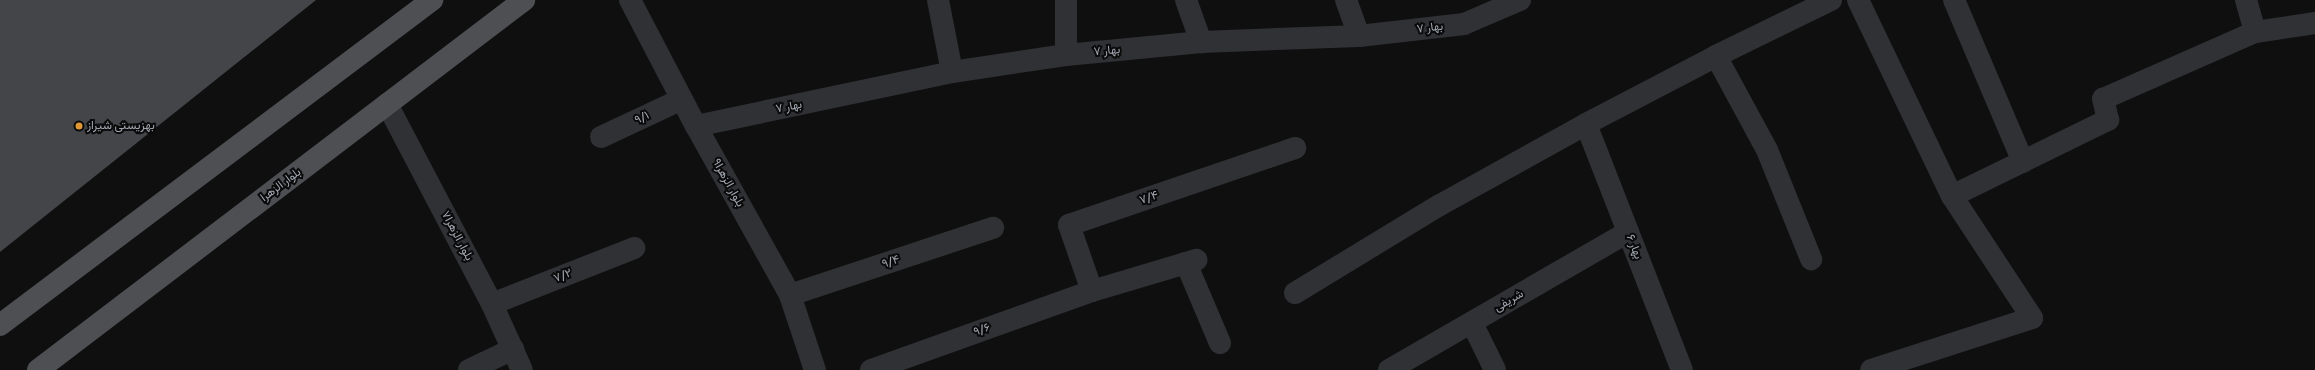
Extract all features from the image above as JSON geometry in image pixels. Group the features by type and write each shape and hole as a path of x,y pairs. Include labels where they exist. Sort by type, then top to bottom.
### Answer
{"main road":[{"path":"0,326 432,0"},
{"name":"بلوار الزهرا","path":"38,370 524,0"}],"street":[{"name":"بلوار الزهرا۹","path":"630,0 696,126 790,295 815,370"},
{"path":"938,0 952,72"},
{"path":"1066,0 1066,55"},
{"path":"1186,0 1201,42"},
{"path":"1346,0 1359,36"},
{"name":"بهار ۷","path":"696,126 952,72 1066,55 1201,42 1359,36 1464,24 1484,7 1520,0"},
{"path":"1295,293 1440,205 1586,124 1716,56 1831,0"},
{"path":"1858,0 1952,196 2032,318 1871,370"},
{"path":"1954,0 2023,162"},
{"path":"2246,0 2255,32"},
{"path":"1952,196 2108,120 2103,99 2255,32 2315,23"},
{"path":"1716,56 1767,150 1811,259"},
{"name":"۹/۱","path":"602,137 682,98"},
{"name":"بلوار الزهرا۷","path":"387,104 492,304 522,370"},
{"name":"بهار ۶","path":"1586,124 1682,370"},
{"name":"۷/۴","path":"1092,291 1069,225 1294,148"},
{"name":"۹/۴","path":"790,295 993,228"},
{"name":"شریفی","path":"1389,370 1628,232"},
{"name":"۷/۲","path":"492,304 634,248"},
{"name":"۹/۶","path":"871,370 1092,291 1191,261 1220,343"},
{"path":"1472,323 1495,370"},
{"path":"469,370 512,349"}],"building":[{"name":"بهزیستی شیراز","path":"0,0 316,0 0,252"}],"place":[{"name":"بهزیستی شیراز","path":"79,126"}]}
